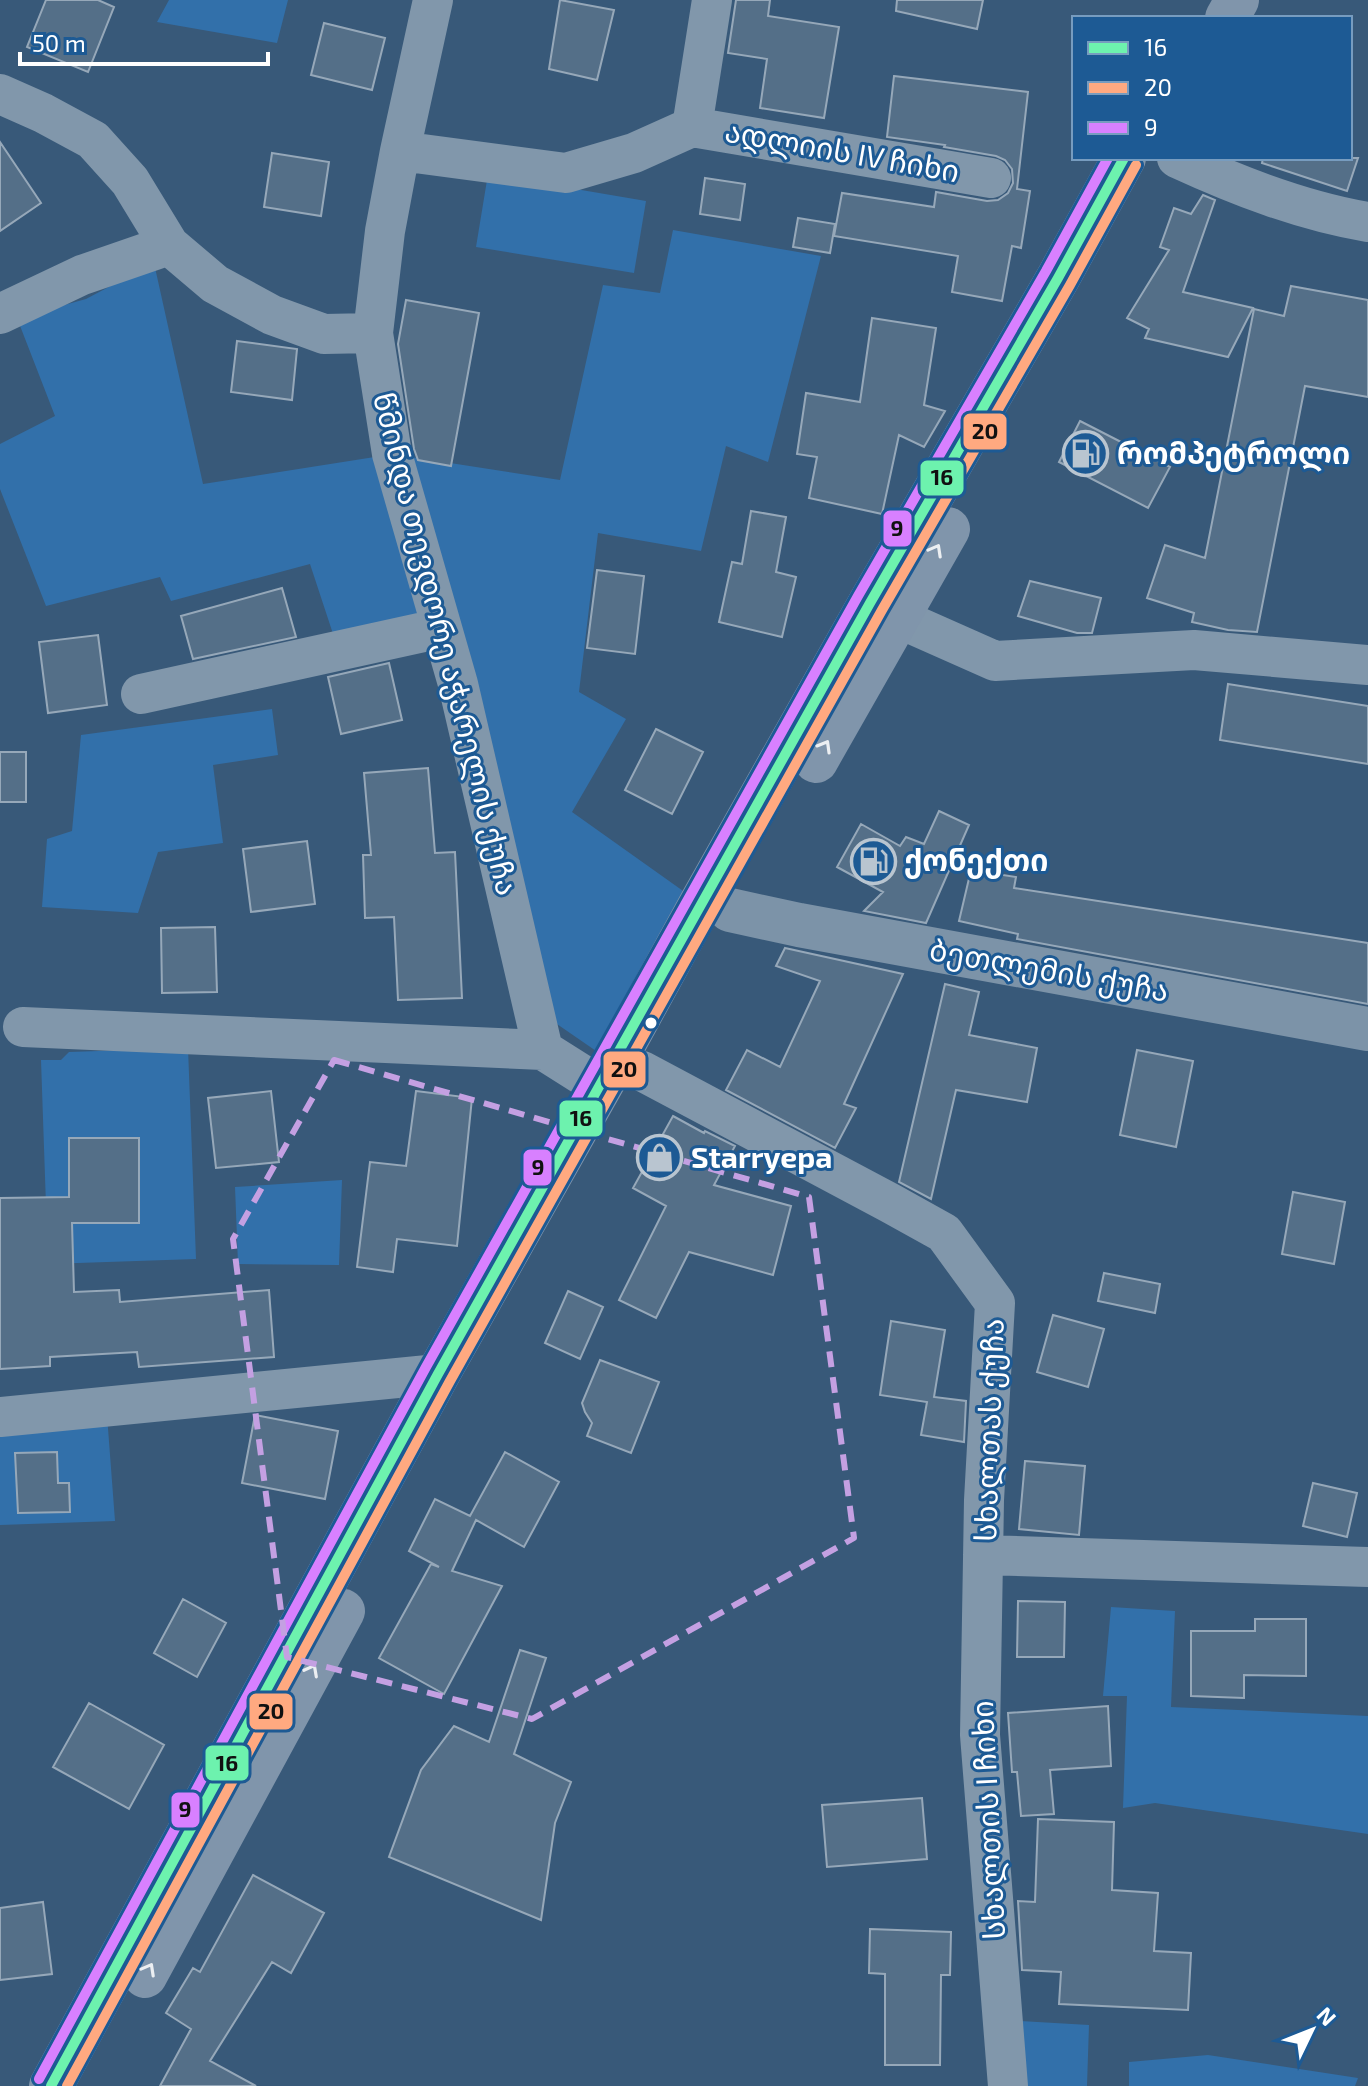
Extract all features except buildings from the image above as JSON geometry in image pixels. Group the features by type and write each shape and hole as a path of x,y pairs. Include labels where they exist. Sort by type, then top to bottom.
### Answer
{"highway":[{"path":"51,2086 438,1374 870,603 1123,160"},
{"path":"84,2086 249,1788 461,1391 730,910 898,618 1149,160"}],"street":[{"name":"წმინდა თევდორე აჭარელის ქუჩა","path":"433,0 385,231 373,333 392,454 458,684 543,1050"},
{"name":"ადლიის IV ჩიხი","path":"692,127 712,0"},
{"path":"0,94 93,140 130,181 169,245 215,284 272,315 324,334 373,333"},
{"name":"ადლიის IV ჩიხი","path":"400,151 566,173 634,153 692,127 991,178"},
{"path":"1181,160 1236,185 1368,222"},
{"path":"0,314 82,275 169,245"},
{"path":"898,618 995,661 1194,650 1368,665"},
{"path":"141,694 442,628"},
{"name":"ბეთლემის ქუჩა","path":"730,910 1368,1029"},
{"path":"23,1027 543,1050 600,1086"},
{"name":"სხალთას ქუჩა","path":"642,1071 944,1233 995,1303 983,1555 1368,1567"},
{"path":"0,1417 438,1374"},
{"name":"სხალთის I ჩიხი","path":"983,1555 980,1735 1008,2086"}],"highlighted area":[{"path":"334,1060 809,1197 854,1538 532,1719 287,1657 233,1239"}],"shaded area":[{"path":"169,0 288,0 277,43 157,22"},
{"path":"488,174 646,201 634,273 476,247"},
{"path":"673,230 821,256 768,462 726,446 701,551 598,533 579,692 626,719 572,812 693,898 599,1053 554,1022 392,454 560,480 603,285 660,293"},
{"path":"154,263 203,484 381,456 423,623 337,646 310,564 171,601 160,577 46,606 0,489 0,444 55,416 17,318 86,299"},
{"path":"272,709 278,755 213,765 223,843 158,852 138,913 42,907 47,839 72,831 81,735"},
{"path":"188,1048 196,1259 48,1264 41,1060 61,1060 69,1052"},
{"path":"342,1180 339,1265 238,1264 235,1187"},
{"path":"107,1415 115,1521 0,1525 0,1426"},
{"path":"1111,1607 1175,1611 1171,1707 1368,1716 1368,1834 1155,1803 1123,1808 1127,1696 1103,1696"},
{"path":"1002,2020 1089,2025 1087,2086 1008,2086"},
{"path":"1208,2055 1358,2078 1355,2086 1129,2086 1129,2062"}],"transit line":[{"name":"9","path":"39,2079 426,1367 858,596 1107,160"},
{"name":"16","path":"51,2086 438,1374 870,603 1123,160"},
{"name":"20","path":"67,2086 450,1381 882,610 1136,165"}],"place":[{"name":"რომპეტროლი","path":"1086,454"},
{"name":"ქონექთი","path":"873,861"},
{"name":"Starryepa","path":"660,1158"}]}
